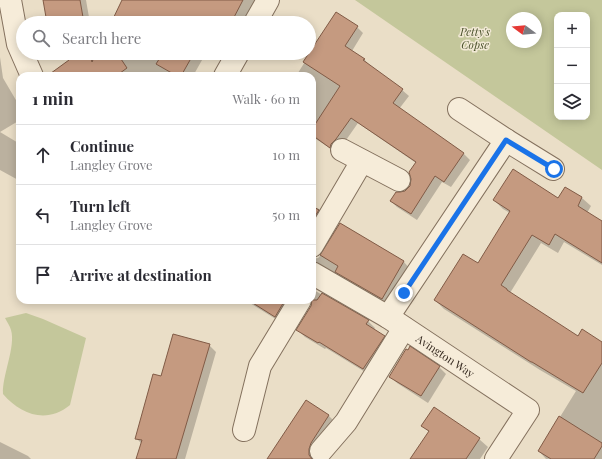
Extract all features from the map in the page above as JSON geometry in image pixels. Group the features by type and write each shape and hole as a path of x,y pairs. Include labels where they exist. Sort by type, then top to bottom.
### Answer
{"street":[{"path":"10,0 16,33"},
{"path":"259,16 268,0"},
{"path":"25,60 30,72"},
{"path":"227,72 234,60"},
{"path":"459,109 554,169"},
{"path":"321,451 346,422 396,322 506,140"},
{"path":"342,150 400,180"},
{"path":"316,239 362,161"},
{"name":"Avington Way","path":"316,278 396,322 528,410 496,459"},
{"path":"244,430 260,366 298,304"}],"green space":[{"name":"Petty's Copse","path":"355,0 602,0 602,170"},
{"path":"26,313 86,338 70,405 61,411 52,414 43,415 26,412 3,394 3,386 12,344 11,328 5,318"}],"building":[{"path":"43,0 80,0 83,16 46,16"},
{"path":"122,0 243,0 235,16 114,16"},
{"path":"336,12 358,26 345,46 365,59 363,60 403,89 393,103 464,153 444,182 435,176 411,214 390,201 396,192 405,191 410,186 411,179 409,172 416,162 351,118 331,144 330,148 316,138 316,123 340,86 303,62 304,60 316,60 316,42"},
{"path":"69,60 92,60 92,62 93,60 122,60 127,68 122,72 52,72"},
{"path":"159,60 190,60 183,72 170,72 156,64"},
{"path":"513,169 558,198 565,187 582,197 578,206 602,221 602,263 555,234 549,245 532,235 501,285 578,336 582,329 602,342 602,363 583,393 531,362 434,300 463,254 478,263 510,211 493,200"},
{"path":"340,223 404,261 382,299 335,272 338,266 320,255"},
{"path":"322,293 369,320 366,324 385,336 363,369 296,330 311,304 316,304"},
{"path":"254,304 283,304 275,317"},
{"path":"173,334 210,344 176,459 136,459 142,440 135,439 153,374 161,376"},
{"path":"410,346 440,366 421,396 389,377 406,349 408,350"},
{"path":"306,400 329,415 311,443 309,455 312,459 267,459"},
{"path":"434,407 480,438 466,459 410,459 429,431 421,426"},
{"path":"559,416 602,443 602,446 594,459 551,459 538,451"}],"route":[{"path":"404,293 506,140 554,169"}]}
